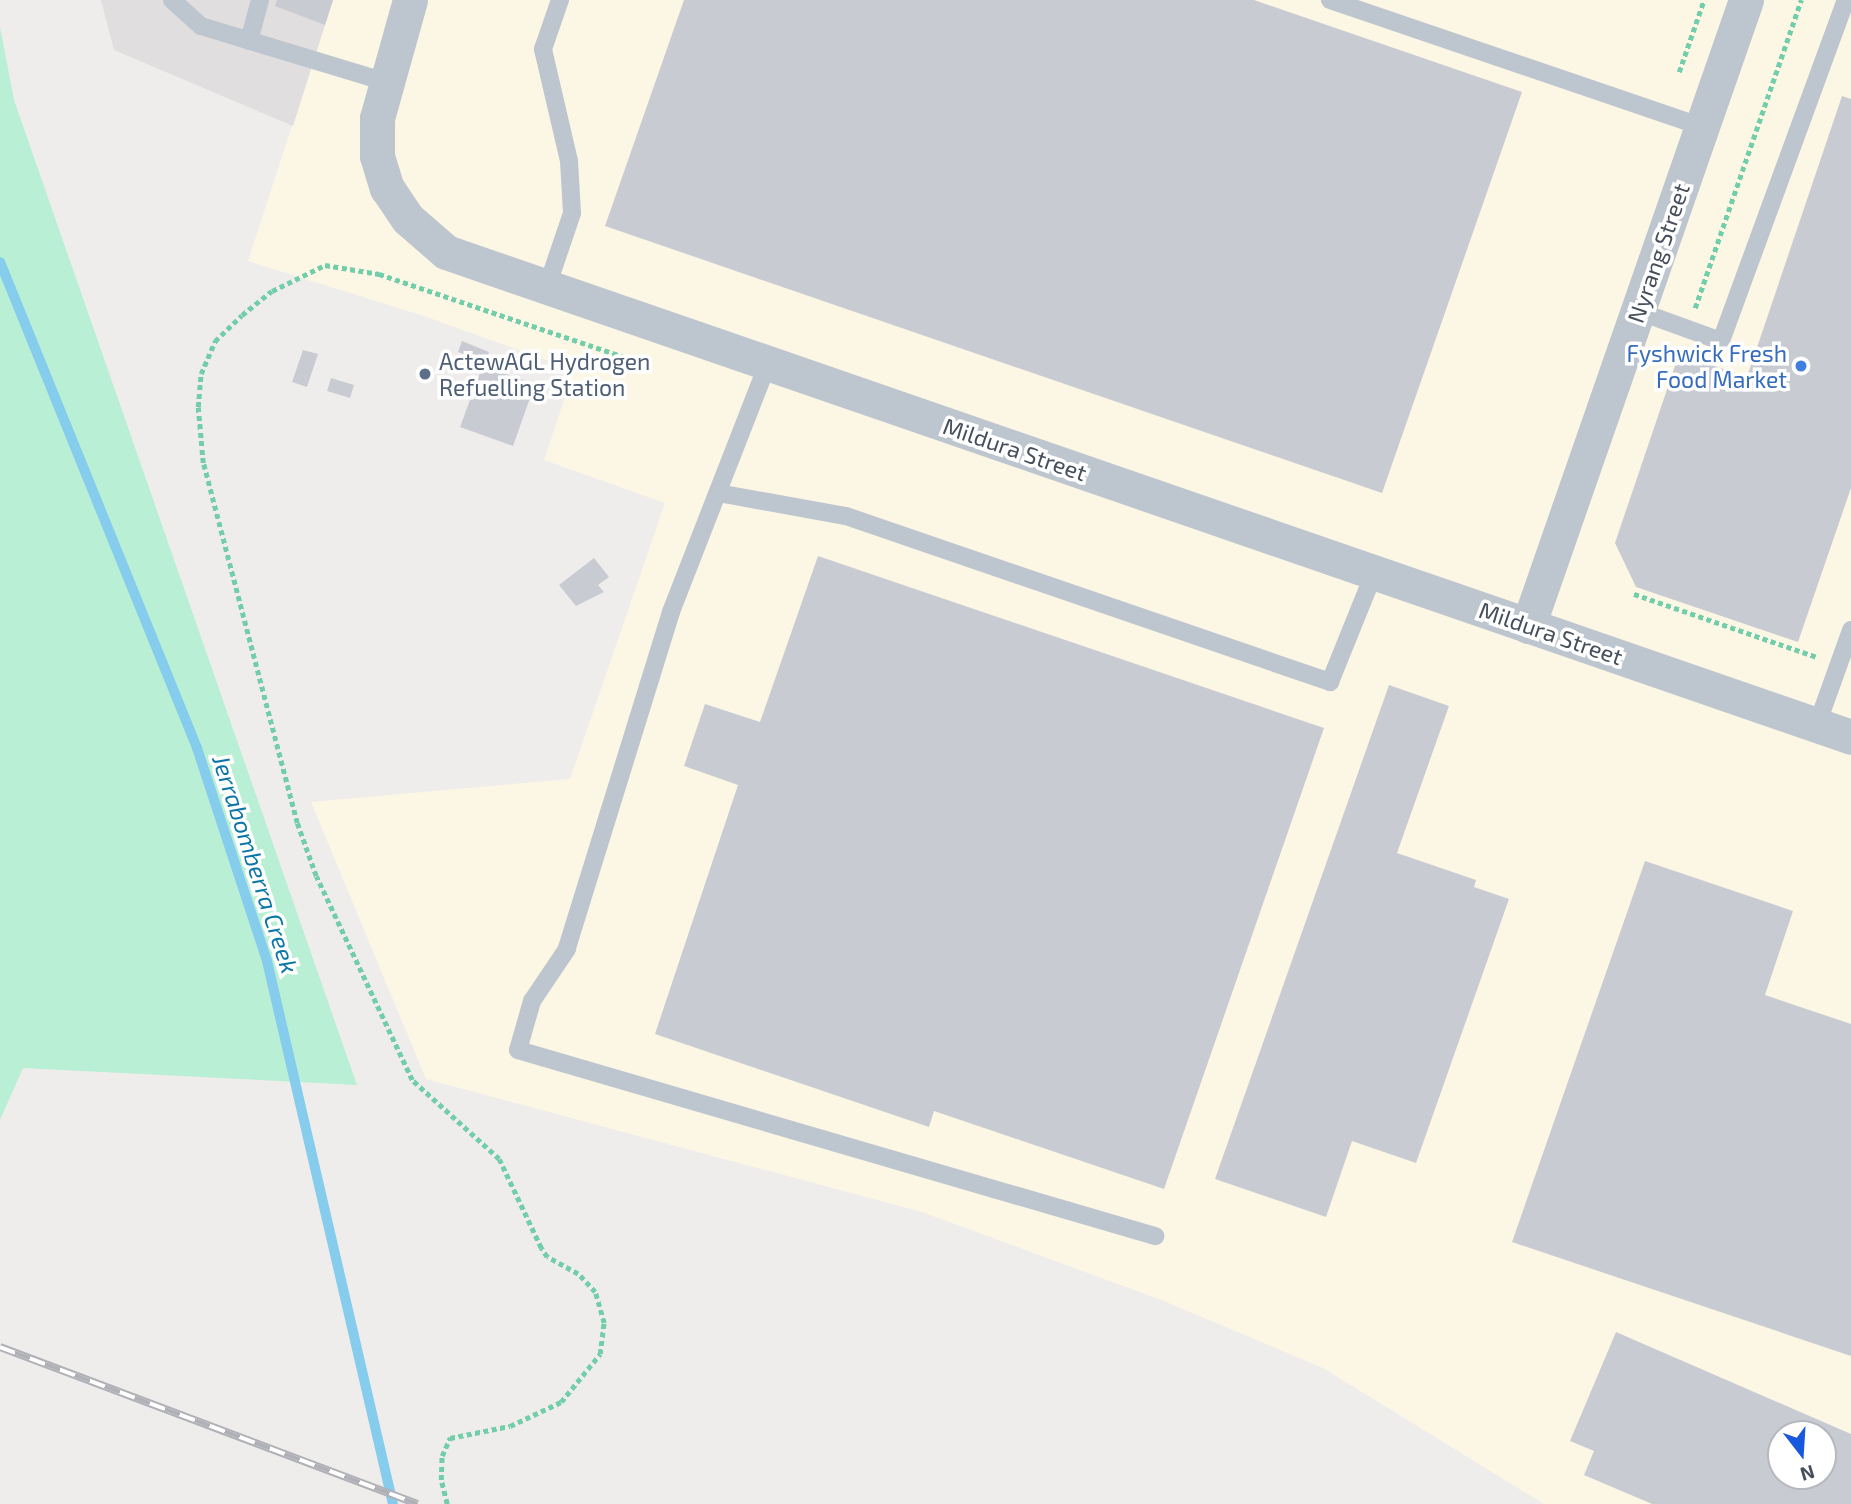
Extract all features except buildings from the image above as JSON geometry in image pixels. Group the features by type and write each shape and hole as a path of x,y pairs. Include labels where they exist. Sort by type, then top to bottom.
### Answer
{"street":[{"name":"Mildura Street","path":"410,0 377,118 377,156 387,188 408,219 446,252 1851,737"},
{"name":"Nyrang Street","path":"1528,625 1746,0"}],"lane":[{"path":"173,0 201,26 386,82"},
{"path":"249,41 260,0"},
{"path":"547,287 572,213 569,161 543,48 560,0"},
{"path":"1330,0 1702,127"},
{"path":"1638,311 1721,341 1846,0"},
{"path":"768,363 671,612 568,949 532,1001 518,1050 1155,1236"},
{"path":"718,492 846,516 1330,682 1374,573"},
{"path":"1817,725 1851,630"}],"path":[{"path":"1679,72 1704,0"},
{"path":"1688,328 1801,0"},
{"path":"447,1504 442,1456 450,1438 510,1426 561,1402 600,1354 604,1322 595,1292 578,1274 547,1257 541,1248 499,1159 412,1080 316,876 297,823 203,463 198,407 201,374 215,341 242,315 272,291 325,265 380,274 642,363"},
{"path":"1634,594 1839,665"}],"shaded area":[{"path":"101,0 333,0 293,126 114,50"},
{"path":"333,0 1851,0 1851,1504 1544,1504 1323,1368 1164,1301 922,1212 426,1079 311,802 570,779 665,503 544,460 574,370 427,317 248,261"}],"green space":[{"path":"0,27 14,100 357,1085 23,1068 0,1120"}],"waterway":[{"name":"Jerrabomberra Creek","path":"0,262 197,748 267,961 393,1504"}],"railway":[{"path":"0,1347 417,1504"}],"place":[{"name":"Fyshwick Fresh Food Market","path":"1801,366"},
{"name":"ActewAGL Hydrogen Refuelling Station","path":"425,374"}]}
